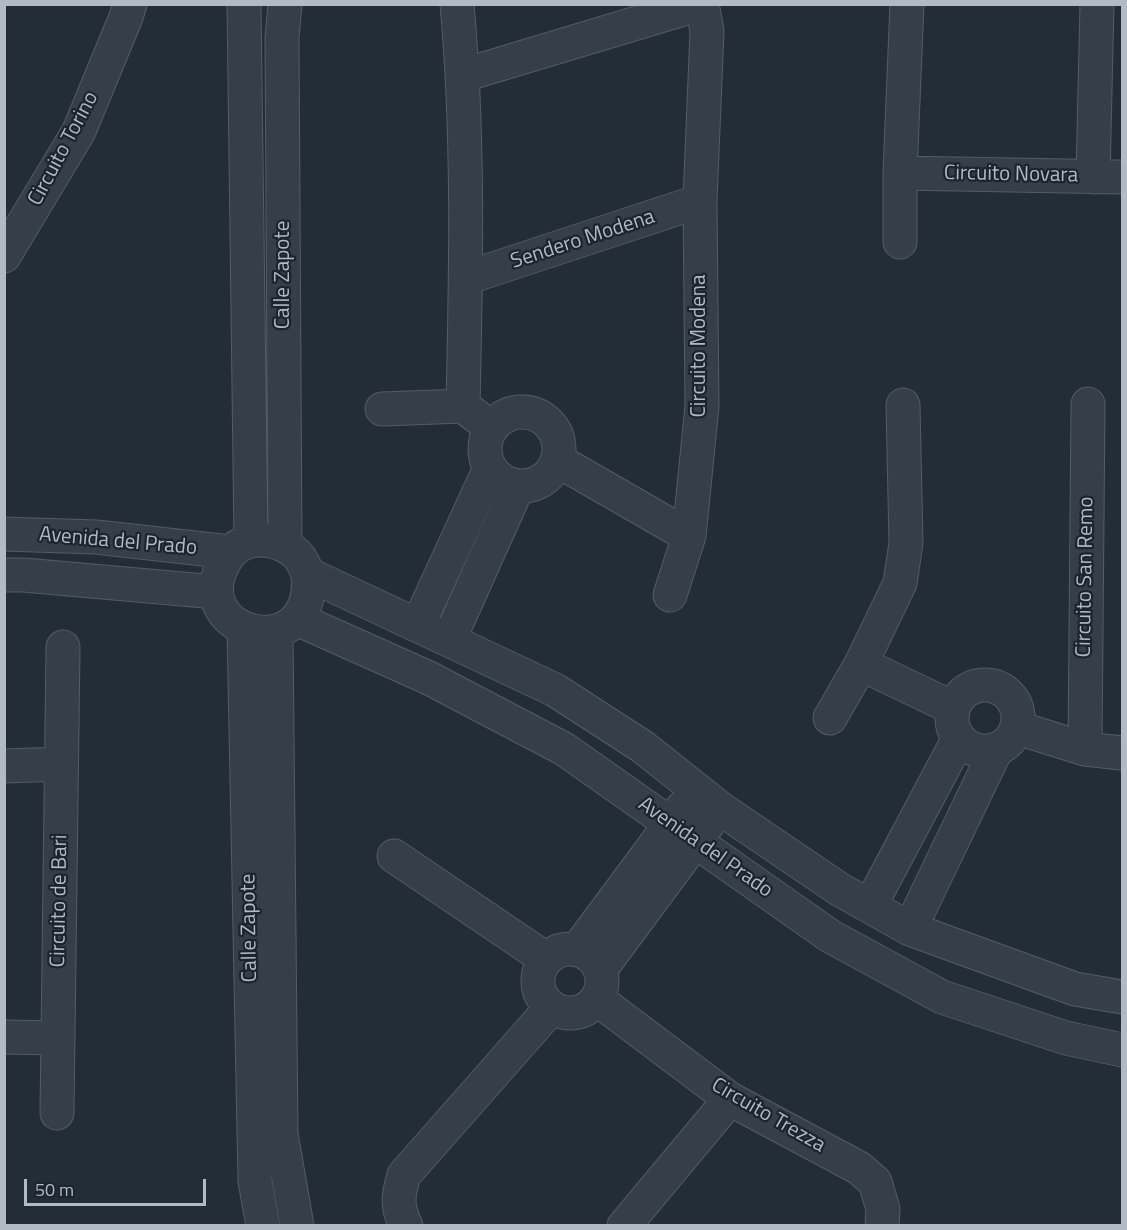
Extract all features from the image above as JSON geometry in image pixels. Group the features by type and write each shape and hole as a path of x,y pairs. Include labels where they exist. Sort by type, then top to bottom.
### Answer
{"street":[{"name":"Circuito Torino","path":"4,256 79,131 126,17 129,4"},
{"name":"Calle Zapote","path":"241,547 244,4"},
{"name":"Calle Zapote","path":"285,4 282,38 285,545"},
{"path":"457,4 464,75 466,278 463,406"},
{"name":"Circuito Modena","path":"464,75 701,4 707,31 700,201 702,406 689,536 670,595"},
{"path":"900,242 900,173 907,4"},
{"path":"1097,4 1108,177"},
{"name":"Circuito Novara","path":"900,173 1108,177"},
{"name":"Sendero Modena","path":"466,278 700,201"},
{"name":"Circuito San Remo","path":"1084,749 1088,404"},
{"path":"830,718 861,664 900,583 906,543 903,405"},
{"path":"382,410 463,406 491,429"},
{"path":"521,412 533,414 552,427 559,449 557,460 551,472 542,481 530,486 507,483 497,477 490,468 485,448 487,438 491,429 500,420 521,412"},
{"path":"557,460 689,536"},
{"path":"418,626 490,468"},
{"path":"450,640 518,486"},
{"name":"Avenida del Prado","path":"4,534 96,537 241,547 268,539 285,545 300,557 308,574 555,690 643,747 708,800 839,889 910,929 1075,990 1122,996"},
{"name":"Avenida del Prado","path":"4,575 216,592 219,570 241,547"},
{"path":"286,626 306,606 310,590 308,574"},
{"path":"216,592 225,615 244,630"},
{"name":"Calle Zapote","path":"286,626 281,1134 297,1226"},
{"name":"Avenida del Prado","path":"244,630 260,634 286,626 429,678 564,749 830,936 942,997 1066,1038 1122,1050"},
{"name":"Calle Zapote","path":"244,630 255,1180 263,1226"},
{"name":"Circuito de Bari","path":"57,1113 63,647"},
{"path":"861,664 956,723 966,746 976,750 986,752 1007,739 1122,753"},
{"path":"870,906 956,723 958,698 975,686 995,686 1005,690 1017,707 1019,717 910,929"},
{"path":"4,766 61,764"},
{"path":"591,973 566,949 555,952 546,959 541,968 538,979 539,990 551,1008 561,1012 572,1014 590,1007 591,973 683,833 708,800"},
{"path":"394,856 546,959"},
{"name":"Circuito Trezza","path":"591,973 730,1099 859,1168 876,1182 883,1209 880,1224"},
{"path":"406,1226 398,1196 404,1175 551,1008"},
{"path":"4,1037 58,1038"},
{"path":"624,1226 730,1099"}]}
